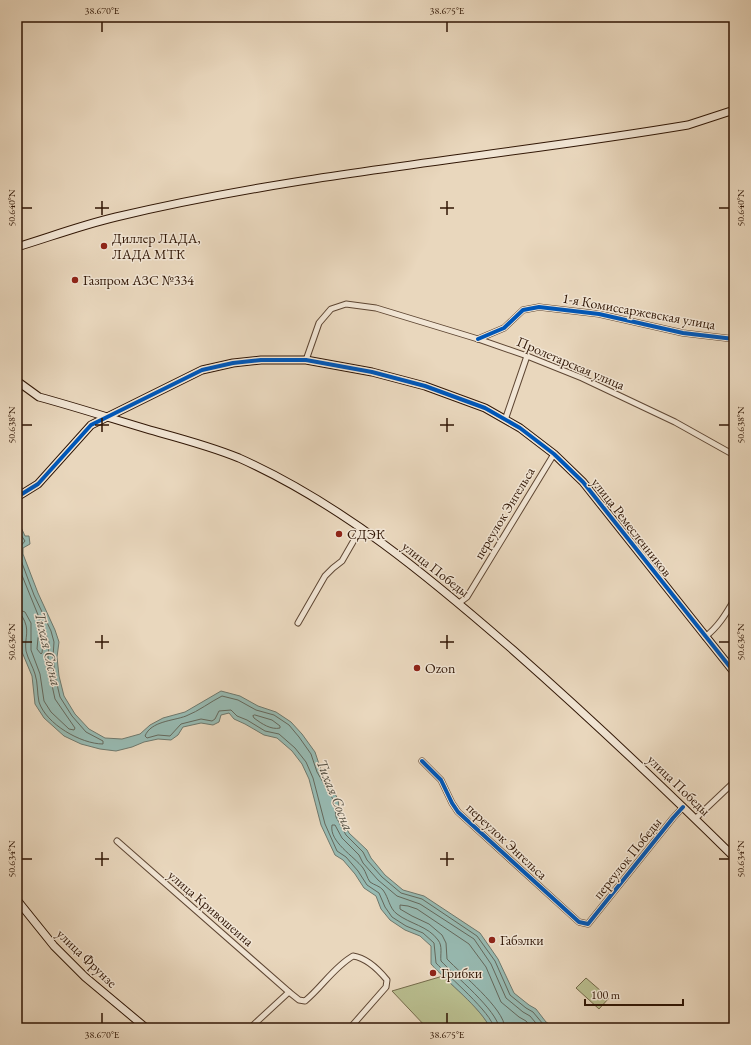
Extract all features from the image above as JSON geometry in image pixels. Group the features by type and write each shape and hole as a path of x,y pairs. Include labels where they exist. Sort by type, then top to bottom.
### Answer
{"main road":[{"path":"17,247 114,218 190,201 314,179 688,125 734,110"},
{"name":"улица Ремесленников","path":"18,497 38,484 91,425 202,370 233,363 261,360 306,360 372,372 426,386 485,408 520,428 554,454 583,482 734,672"},
{"name":"улица Победы","path":"17,381 39,397 107,416 238,458 311,496 361,528 414,567 459,603 578,707 684,807 734,857"},
{"name":"улица Фрунзе","path":"17,900 54,946 85,977 146,1028"}],"street":[{"name":"Пролетарская улица","path":"306,360 319,323 331,309 346,304 376,308 478,339 527,356 582,378 675,422 734,454"},
{"name":"1-я Комиссаржевская улица","path":"478,339 504,328 523,310 539,307 599,314 683,333 734,339"},
{"path":"505,420 527,356"},
{"name":"переулок Энгельса","path":"459,603 467,597 554,454"},
{"path":"298,623 325,576 342,562 361,528"},
{"path":"705,637 725,616 734,600"},
{"name":"переулок Энгельса","path":"422,760 441,780 452,803 464,817 579,922 588,924"},
{"path":"695,819 734,782"},
{"name":"переулок Победы","path":"588,924 673,818 684,807"},
{"name":"улица Кривошеина","path":"117,841 299,1000 305,1001 343,962 353,956 361,957 381,972 387,980 386,987 350,1028"},
{"path":"250,1028 289,992"}],"green space":[{"path":"443,976 476,1008 487,1021 490,1028 427,1028 392,991"},
{"path":"586,978 609,998 599,1009 576,988"}],"water":[{"name":"Тихая Сосна","path":"17,517 20,520 20,525 25,536 29,536 30,544 23,548 23,554 59,642 57,657 59,676 64,696 75,714 89,729 105,738 122,739 140,734 150,725 163,718 185,712 221,691 240,696 258,706 276,712 291,722 315,752 321,770 338,799 340,816 349,833 367,850 371,858 385,875 403,890 424,896 480,933 498,959 514,993 536,1009 546,1022 556,1028 490,1028 486,1020 472,1004 431,964 431,946 420,936 405,930 390,920 381,909 376,896 364,888 343,860 335,855 321,825 309,779 302,764 292,751 277,738 264,735 234,719 229,713 221,715 219,722 213,725 201,723 183,727 178,735 171,740 158,739 116,751 81,744 64,736 44,718 35,704 32,676 22,652 22,625 17,609"}],"cycle path":[{"path":"478,339 504,328 523,310 539,307 599,314 683,333 734,339"},
{"path":"17,497 38,484 91,425 202,370 233,363 261,360 306,360 372,372 425,386 485,408 520,428 554,454 583,482 734,672"},
{"path":"422,761 441,780 458,812 579,922 588,924 683,807"}],"place":[{"name":"Диллер ЛАДА, ЛАДА МТК","path":"104,246"},
{"name":"Газпром АЗС №334","path":"75,280"},
{"name":"СДЭК","path":"339,534"},
{"name":"Ozon","path":"417,668"},
{"name":"Габэлки","path":"492,940"},
{"name":"Грибки","path":"433,973"}]}
